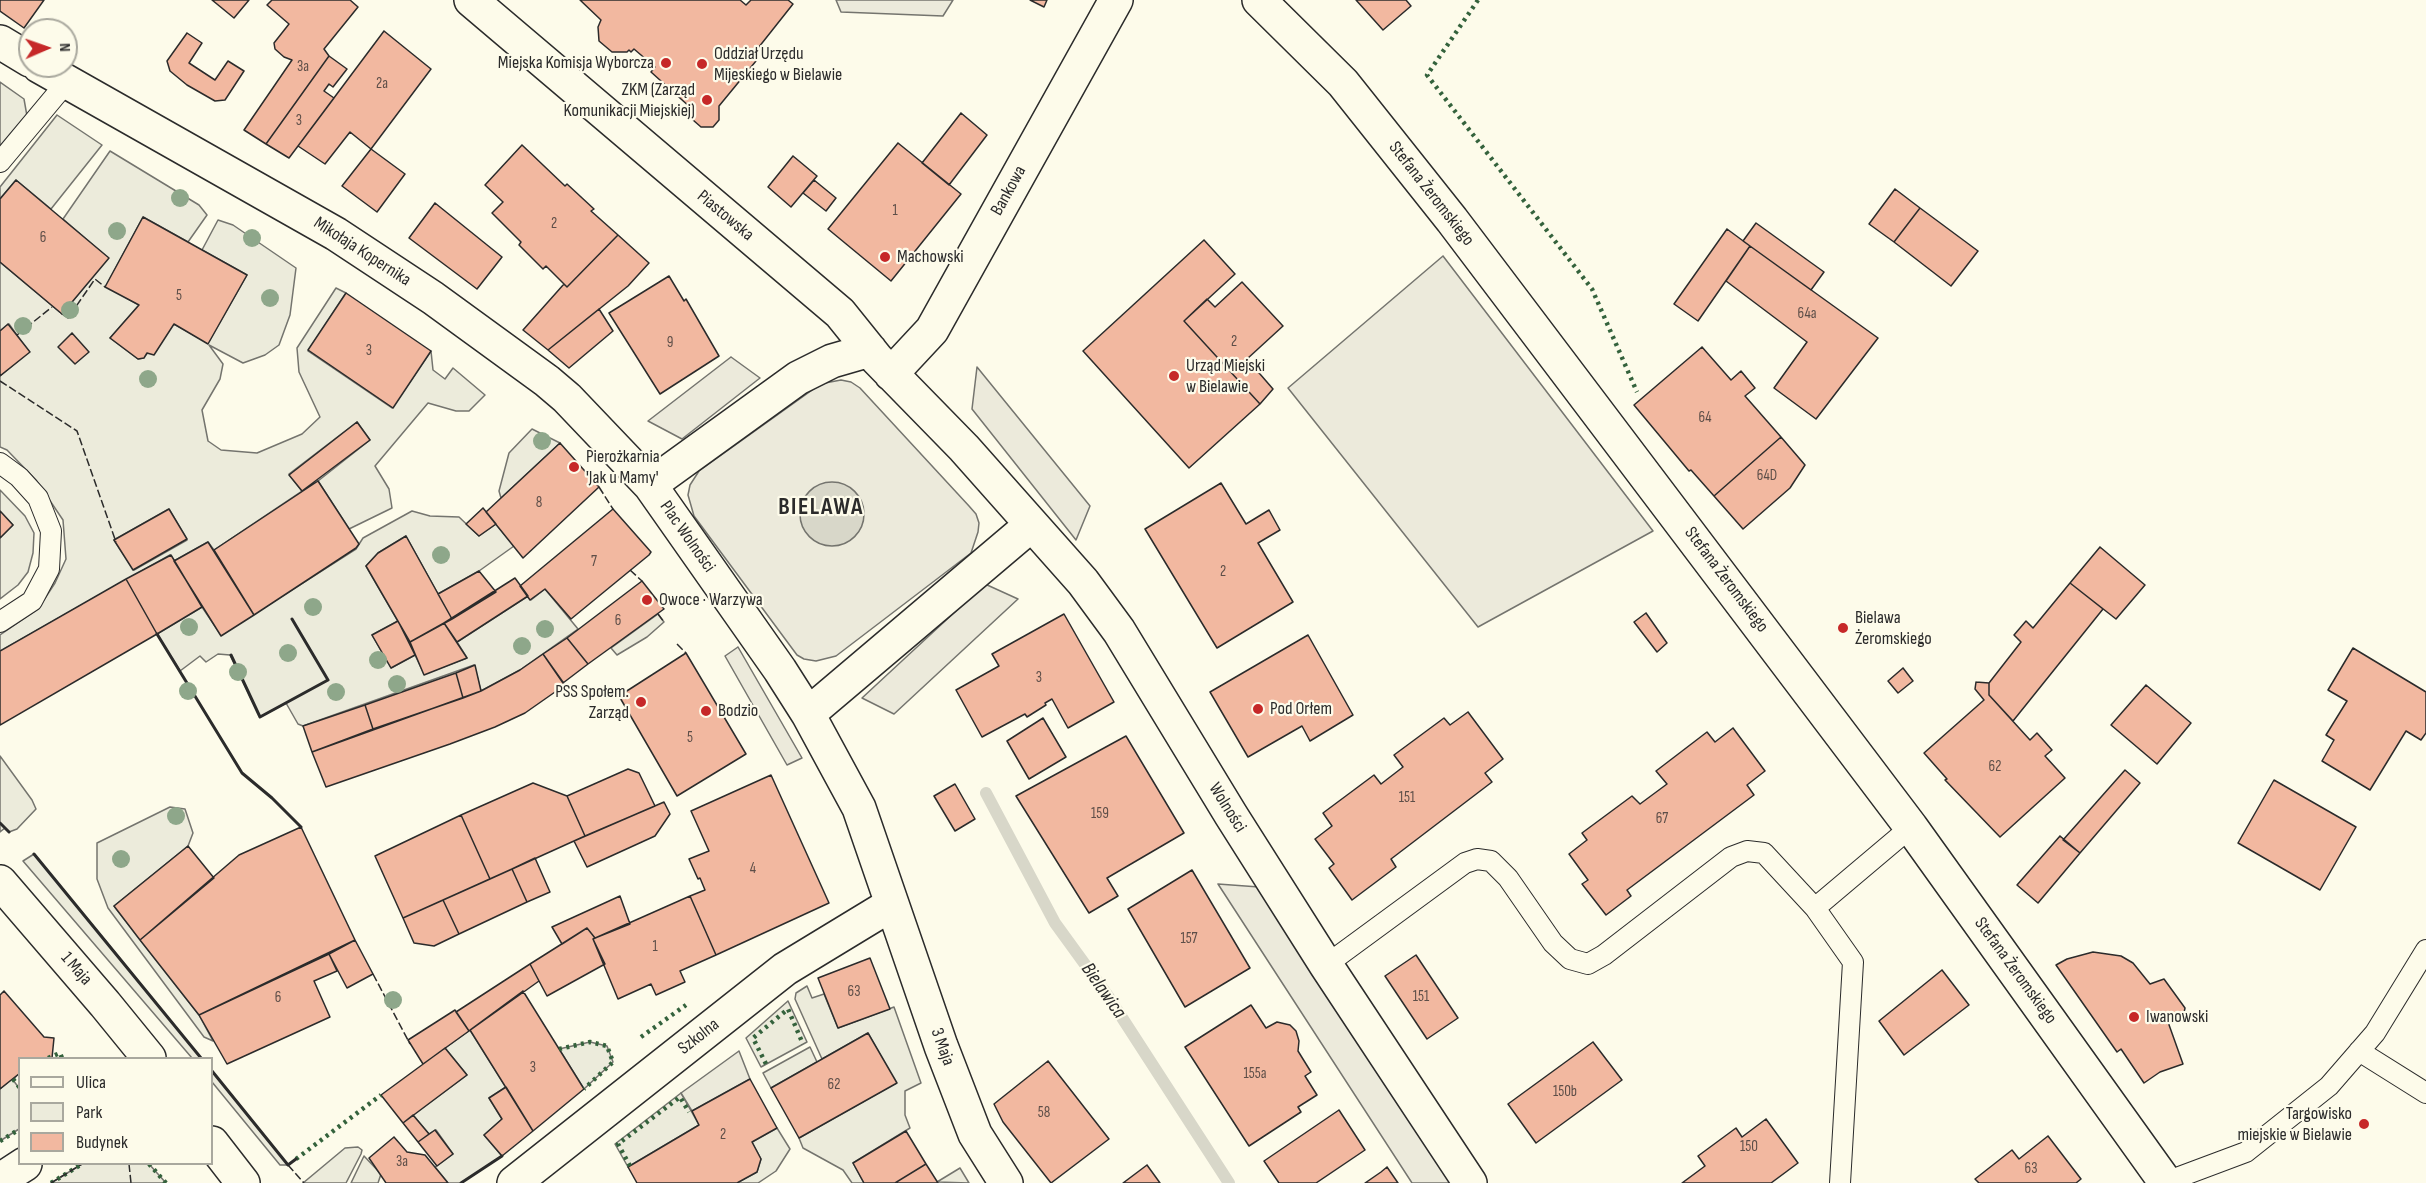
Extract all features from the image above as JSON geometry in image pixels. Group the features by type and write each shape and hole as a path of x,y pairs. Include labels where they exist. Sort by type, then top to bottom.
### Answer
{"street":[{"name":"Piastowska","path":"471,0 840,313 880,362 964,448"},
{"name":"Bankowa","path":"880,362 932,330 1116,0"},
{"name":"Stefana Żeromskiego","path":"1259,0 1342,83 1410,166 1911,827 2165,1182"},
{"path":"0,42 18,53"},
{"name":"Mikołaja Kopernika","path":"60,78 336,234 433,298 567,398 650,485"},
{"name":"Plac Wolności","path":"880,362 832,361 798,378 650,485 780,670 808,714 859,808 892,904"},
{"name":"Wolności","path":"964,448 1030,526 1083,582 1119,631 1231,815 1470,1183"},
{"path":"808,714 1030,526"},
{"name":"1 Maja","path":"0,882 147,1057"},
{"name":"Szkolna","path":"514,1183 785,969 892,904"},
{"name":"3 Maja","path":"892,904 940,1046 975,1134 1006,1183"},
{"path":"213,1144 243,1183"},
{"path":"0,1180 23,1165"}],"lane":[{"path":"0,162 51,78"},
{"path":"0,463 19,477 38,498 51,531 49,568 32,601 0,622"},
{"path":"1815,908 1911,827"},
{"path":"1326,964 1465,863 1477,859 1491,861 1508,878 1553,943 1570,959 1588,964 1604,955 1731,857 1747,852 1764,853 1815,908 1853,963 1840,1183"},
{"path":"2165,1182 2246,1152 2329,1086 2374,1033 2426,950"},
{"path":"2359,1051 2426,1093"}],"green space":[{"path":"0,82 24,99 27,116 0,152"},
{"path":"57,115 102,145 51,209 16,180 0,199 0,187"},
{"path":"110,151 199,205 207,215 188,242 143,217 106,286 139,305 110,338 138,359 143,358 174,324 208,343 247,275 202,250 218,220 233,225 296,268 290,315 279,345 265,355 243,363 209,345 223,364 220,379 202,410 208,441 221,450 257,453 302,434 320,417 299,372 297,348 336,288 346,293 308,351 392,408 431,351 433,370 445,379 453,368 485,395 469,411 456,411 428,403 375,466 389,489 392,508 349,529 318,481 370,440 357,422 289,474 302,491 214,550 208,542 174,561 170,555 0,651 0,635 38,609 55,583 66,559 63,520 36,480 7,450 0,447 0,376 29,352 9,324 0,331 0,262 62,314 108,258 63,219","holes":["169,509 187,540 134,570 114,540"]},
{"path":"532,429 560,443 501,498 499,491 509,453"},
{"path":"0,490 25,516 34,533 33,553 28,572 18,585 0,599 0,538 13,525 0,511"},
{"path":"412,511 430,516 459,517 479,536 496,524 514,546 479,571 438,594 406,536 378,553 366,566 398,621 372,635 391,668 415,655 424,674 467,658 457,642 528,596 531,600 545,589 578,629 520,670 481,691 474,665 303,726 298,724 286,703 260,717 230,655 218,654 206,662 200,656 180,671 157,634 202,607 221,635 356,549 363,538"},
{"path":"658,614 664,622 647,637 617,655 611,648"},
{"path":"0,756 36,809 17,829 9,832 5,828 0,832"},
{"path":"170,807 185,809 193,833 188,846 114,906 199,1015 213,1041 204,1037 108,908 97,879 97,843"},
{"path":"34,854 200,1057 191,1057 23,861"},
{"path":"807,986 812,998 824,994 838,1028 894,1007 921,1083 905,1091 905,1115 910,1128 853,1163 864,1183 852,1183 843,1170 803,1148 799,1138 896,1083 868,1033 822,1059 795,999 796,993"},
{"path":"788,1001 807,1042 761,1067 746,1038"},
{"path":"470,1030 506,1087 489,1098 502,1119 484,1135 502,1156 461,1183 448,1183 435,1167 453,1154 436,1130 429,1134 413,1115 467,1075 445,1048"},
{"path":"590,1042 607,1046 613,1062 584,1089 559,1049"},
{"path":"810,1047 817,1062 771,1088 763,1073"},
{"path":"213,1072 288,1165 280,1165 213,1083"},
{"path":"18,1074 13,1080 18,1087 18,1130 0,1141 0,1089"},
{"path":"681,1093 699,1125 628,1167 615,1144"},
{"path":"777,1128 790,1149 776,1171 758,1183 737,1183 757,1172 761,1159 752,1142"},
{"path":"358,1147 362,1150 361,1154 346,1183 303,1183 345,1148"},
{"path":"364,1156 381,1174 378,1183 351,1183"},
{"path":"80,1165 150,1165 166,1183 51,1183"},
{"path":"960,1168 969,1183 937,1182"}],"shaded area":[{"path":"836,0 953,0 943,16 841,12"},
{"path":"1443,256 1653,531 1478,627 1288,388"},
{"path":"731,357 760,378 682,439 648,421"},
{"path":"977,367 1090,506 1076,540 972,409"},
{"path":"841,380 851,382 860,388 969,506 976,514 979,523 971,553 836,656 816,661 797,655 694,516 688,495 690,485 699,471 815,388 825,383"},
{"path":"826,482 838,482 855,491 862,502 864,514 862,526 855,537 838,546 826,546 814,541 805,532 800,520 800,508 805,496 814,487"},
{"path":"985,584 1018,599 894,714 862,698"},
{"path":"738,647 802,758 787,765 725,656"},
{"path":"1218,884 1259,887 1452,1183 1412,1183"},
{"path":"739,1051 750,1079 692,1111 681,1093"}],"building":[{"path":"0,0 44,0 31,18 18,18 18,24 0,11"},
{"path":"212,0 249,0 234,18"},
{"path":"272,0 350,0 358,7 324,49 329,56 266,144 244,130 292,60 284,57 275,49 274,43 289,24 267,5"},
{"name":"Oddział Urzędu Mijeskiego w Bielawie","path":"580,0 740,0 746,5 751,0 788,0 793,4 751,57 756,61 719,106 719,120 713,127 701,127 693,120 691,108 651,72 655,67 634,49 631,52 629,50 612,52 599,41 598,27 601,20"},
{"path":"1030,0 1047,0 1044,7"},
{"path":"1356,0 1406,0 1411,6 1383,30"},
{"path":"384,31 431,69 371,149 350,132 325,164 298,146"},
{"path":"187,33 202,43 189,63 215,80 228,61 244,71 225,100 215,101 187,85 170,71 167,61"},
{"path":"329,56 347,69 333,87 329,84 324,91 334,98 289,158 266,144"},
{"path":"961,113 987,135 949,185 922,163"},
{"path":"898,143 961,194 891,281 828,229"},
{"path":"522,145 565,186 567,184 594,209 591,211 618,235 567,287 546,266 543,269 519,245 521,242 492,213 503,202 485,185"},
{"path":"371,149 405,174 377,212 342,186"},
{"path":"793,156 817,176 791,207 768,187"},
{"path":"16,180 109,258 62,314 0,262 0,199"},
{"path":"814,180 836,198 826,211 803,193"},
{"path":"1895,189 1920,208 1894,242 1869,224"},
{"path":"435,203 502,257 477,289 409,238"},
{"path":"1920,208 1978,251 1951,286 1894,242"},
{"path":"143,217 247,275 208,344 174,324 154,355 147,353 144,358 138,359 110,338 139,305 105,287"},
{"path":"1756,223 1824,272 1811,290 1743,241"},
{"path":"1727,229 1750,246 1698,321 1674,304"},
{"path":"618,235 649,263 628,286 548,350 523,330 564,284 567,287"},
{"path":"1204,240 1235,274 1184,321 1260,404 1189,468 1083,351"},
{"path":"1750,246 1878,338 1816,419 1774,388 1807,342 1726,281"},
{"path":"669,276 684,301 686,299 719,356 660,394 609,313"},
{"path":"1242,282 1283,326 1247,359 1273,389 1260,404 1184,321 1207,299 1215,307"},
{"path":"346,293 431,351 393,408 308,350"},
{"path":"599,309 613,331 569,368 548,350"},
{"path":"8,324 30,352 0,376 0,331"},
{"path":"72,333 89,352 75,364 58,347"},
{"path":"1702,347 1731,380 1741,371 1755,388 1745,396 1781,437 1714,496 1691,470 1689,471 1634,405"},
{"path":"357,422 370,440 302,491 289,475"},
{"path":"1781,437 1805,465 1790,488 1743,529 1714,496"},
{"path":"560,443 599,487 523,558 486,512"},
{"path":"318,481 359,544 254,615 214,550"},
{"path":"1221,483 1246,524 1269,510 1280,530 1258,543 1293,602 1217,648 1145,529"},
{"path":"483,508 496,524 479,536 466,524"},
{"path":"169,509 187,539 133,570 114,540"},
{"path":"613,509 651,552 649,555 571,619 545,589 530,600 520,586"},
{"path":"0,511 13,525 0,538"},
{"path":"406,536 452,619 410,642 366,566 378,553"},
{"path":"208,542 254,615 221,636 174,561"},
{"path":"2100,547 2145,585 2116,619 2070,583"},
{"path":"171,555 202,607 157,634 126,579"},
{"path":"479,571 496,592 452,619 438,594"},
{"path":"515,578 528,596 457,642 444,623"},
{"path":"126,579 157,634 0,725 0,651"},
{"path":"642,581 664,609 588,664 567,638"},
{"path":"2070,583 2103,609 2013,721 1989,695 1989,683 2021,642 2014,635 2026,621 2033,628"},
{"path":"1646,613 1667,643 1657,652 1634,622"},
{"path":"1064,614 1114,702 1068,728 1052,699 1027,717 1025,714 982,737 956,690 999,666 992,654"},
{"path":"398,621 415,655 391,668 372,635"},
{"path":"444,623 467,658 424,675 410,642"},
{"path":"1308,635 1353,715 1310,741 1302,726 1248,757 1210,692"},
{"path":"567,638 588,664 563,683 543,654"},
{"path":"2353,648 2426,692 2426,733 2421,740 2406,731 2370,790 2322,761 2334,740 2326,735 2347,701 2328,690"},
{"path":"686,653 746,754 677,796 619,696"},
{"path":"543,654 565,685 525,713 450,744 326,787 312,752 481,691 520,670"},
{"path":"475,665 481,691 463,698 456,673"},
{"path":"1903,668 1913,681 1898,693 1888,681"},
{"path":"456,673 463,698 373,729 365,705"},
{"path":"1976,682 1989,683 1989,695 2030,740 2037,733 2052,750 2045,756 2065,778 2000,837 1945,780 1947,779 1924,753 1984,700 1975,689"},
{"path":"2146,685 2191,723 2157,764 2111,725"},
{"path":"365,705 373,729 312,752 303,726"},
{"path":"1468,712 1503,759 1485,773 1492,782 1391,859 1396,867 1352,900 1329,868 1334,864 1315,839 1332,826 1323,813 1374,775 1381,784 1403,767 1394,755 1444,718 1450,725"},
{"path":"1043,718 1066,757 1029,779 1007,741"},
{"path":"1733,728 1765,771 1747,785 1754,795 1627,890 1631,896 1606,915 1582,884 1588,880 1569,854 1587,840 1582,833 1632,796 1640,804 1667,784 1656,771 1707,732 1715,742"},
{"path":"1126,736 1184,833 1107,878 1118,896 1089,913 1016,796"},
{"path":"628,769 639,773 655,806 585,836 567,796"},
{"path":"2125,770 2140,783 2080,853 2063,840"},
{"path":"771,775 829,903 716,955 690,896 705,890 689,859 709,851 691,811"},
{"path":"2274,780 2356,827 2320,890 2238,843"},
{"path":"533,783 567,796 585,836 490,879 461,815"},
{"path":"955,784 975,819 955,831 934,796"},
{"path":"664,802 670,814 655,836 587,867 574,841"},
{"path":"461,815 490,879 403,918 375,856"},
{"path":"301,827 355,940 199,1015 140,940 239,855"},
{"path":"2060,836 2080,853 2038,903 2017,885"},
{"path":"188,846 214,878 140,940 114,906"},
{"path":"535,858 550,892 527,902 512,869"},
{"path":"512,869 527,902 459,934 443,900"},
{"path":"1192,870 1250,968 1185,1007 1128,909"},
{"path":"620,896 630,924 595,938 587,928 562,944 552,927"},
{"path":"690,896 716,955 680,971 685,982 656,995 651,984 618,999 593,939"},
{"path":"443,900 459,934 434,946 414,943 403,918"},
{"path":"587,928 595,938 593,939 605,964 547,996 530,964"},
{"path":"355,940 373,974 347,988 329,954"},
{"name":"Iwanowski","path":"2093,952 2121,956 2133,963 2150,984 2164,979 2185,1008 2184,1013 2168,1022 2183,1064 2160,1072 2144,1083 2121,1049 2117,1052 2056,965 2067,959"},
{"path":"329,954 337,971 314,981 330,1017 227,1064 199,1015"},
{"path":"1416,955 1458,1018 1427,1039 1385,976"},
{"path":"870,958 890,1009 838,1028 818,978"},
{"path":"530,964 539,981 469,1031 456,1012"},
{"path":"1942,970 1969,1005 1904,1055 1879,1021"},
{"path":"4,991 44,1037 54,1038 52,1057 18,1057 18,1075 0,1089 0,995"},
{"path":"523,991 584,1089 533,1131 470,1030"},
{"path":"1251,1005 1266,1028 1277,1022 1290,1025 1296,1031 1299,1041 1298,1051 1311,1072 1305,1076 1317,1095 1298,1107 1301,1112 1249,1146 1185,1047"},
{"path":"455,1010 469,1031 423,1064 408,1040"},
{"path":"868,1033 897,1083 799,1138 771,1088"},
{"path":"1593,1042 1622,1080 1536,1143 1508,1104"},
{"path":"445,1048 467,1075 403,1123 381,1095"},
{"path":"1048,1061 1109,1139 1051,1183 1003,1122 994,1104"},
{"path":"750,1079 777,1128 752,1142 761,1159 757,1172 737,1183 637,1183 628,1167 699,1125 692,1111"},
{"path":"506,1087 533,1131 502,1156 484,1135 502,1119 489,1098"},
{"path":"1339,1110 1365,1150 1316,1183 1279,1183 1264,1161"},
{"path":"413,1115 429,1134 418,1142 403,1123"},
{"path":"1766,1119 1798,1163 1771,1183 1682,1183 1705,1166 1698,1156 1736,1128 1742,1137"},
{"path":"435,1130 453,1154 437,1166 418,1142"},
{"path":"906,1131 926,1164 895,1183 864,1183 853,1163"},
{"path":"2048,1136 2081,1179 2076,1183 1979,1183 1975,1179 2012,1150 2019,1159"},
{"path":"394,1137 407,1152 425,1155 448,1183 386,1183 369,1158"},
{"path":"926,1164 938,1183 895,1183"},
{"path":"1147,1165 1160,1183 1123,1183"},
{"path":"1387,1167 1398,1183 1365,1183 1381,1172"}],"waterway":[{"name":"Bielawica","path":"986,793 1055,923 1108,996 1229,1183"}],"hedge":[{"path":"1478,0 1427,75 1592,289 1637,392"},
{"path":"641,1037 686,1005"},
{"path":"766,1064 753,1038 788,1009 803,1044"},
{"path":"559,1049 590,1042 607,1046 613,1062 584,1089"},
{"path":"50,1057 60,1053 62,1057"},
{"path":"13,1079 18,1085"},
{"path":"296,1159 381,1095"},
{"path":"630,1166 618,1144 680,1097 689,1112"},
{"path":"0,1141 18,1130"},
{"path":"51,1183 80,1165"},
{"path":"150,1165 166,1183"}],"fence":[{"path":"62,314 68,318 95,279 105,287"},
{"path":"17,335 52,307"},
{"path":"0,381 77,431 116,542"},
{"path":"599,487 613,509"},
{"path":"630,570 642,581"},
{"path":"658,614 664,622"},
{"path":"677,644 686,653"},
{"path":"373,974 410,1044"},
{"path":"51,1183 80,1165"},
{"path":"129,1165 131,1183"},
{"path":"288,1165 304,1183"}],"wall":[{"path":"231,655 260,717 328,680 292,619"},
{"path":"157,634 242,773 272,798 301,827"},
{"path":"0,823 9,832"},
{"path":"34,854 200,1057"},
{"path":"213,1072 288,1165 296,1159"},
{"path":"461,1183 502,1156"}],"place":[{"name":"Miejska Komisja Wyborcza","path":"666,63"},
{"name":"Oddział Urzędu Mijeskiego w Bielawie","path":"702,64"},
{"name":"ZKM (Zarząd Komunikacji Miejskiej)","path":"707,100"},
{"name":"Machowski","path":"885,257"},
{"name":"Urząd Miejski w Bielawie","path":"1174,376"},
{"name":"Pierożkarnia 'Jak u Mamy'","path":"574,467"},
{"name":"Owoce · Warzywa","path":"647,600"},
{"name":"Bielawa Żeromskiego","path":"1843,628"},
{"name":"PSS Społem. Zarząd","path":"641,702"},
{"name":"Pod Orłem","path":"1258,709"},
{"name":"Bodzio","path":"706,711"},
{"name":"Iwanowski","path":"2134,1017"},
{"name":"Targowisko miejskie w Bielawie","path":"2364,1124"}],"district":[{"name":"BIELAWA","path":"821,508"}]}
